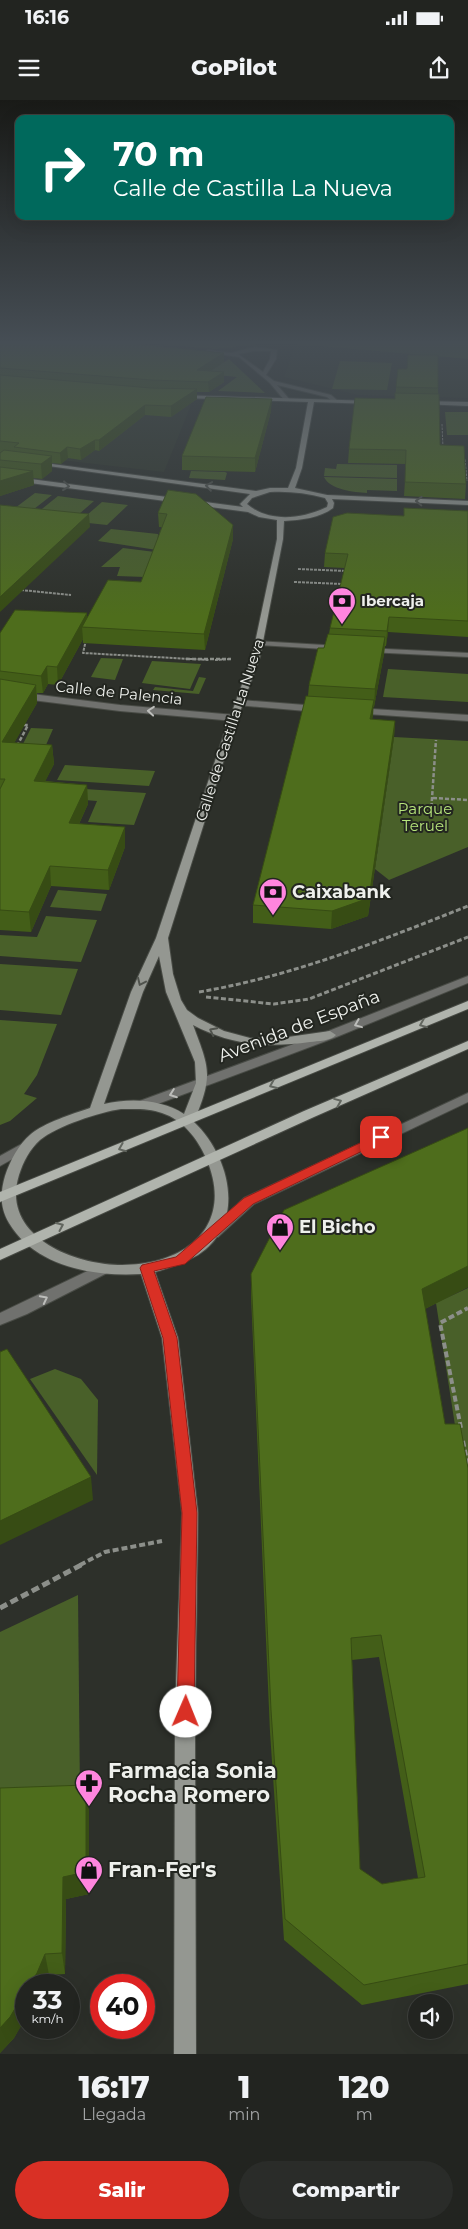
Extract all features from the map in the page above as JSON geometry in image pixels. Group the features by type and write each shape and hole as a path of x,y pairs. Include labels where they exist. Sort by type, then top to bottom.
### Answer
{"main road":[{"path":"3,1196 468,1005"},
{"path":"0,1255 29,1240 213,1157 468,1045"}],"street":[{"path":"291,489 299,468 305,433"},
{"path":"29,464 258,492 291,489 312,492 327,497 468,503"},
{"path":"0,477 248,510 262,515 281,518 303,517 322,513 331,514"},
{"path":"248,510 243,504 246,498 258,492"},
{"path":"322,513 330,508 331,502 327,497"},
{"name":"Calle de Castilla La Nueva","path":"96,1108 136,992 162,938 256,657 273,581 280,539 281,518"},
{"path":"259,643 352,649"},
{"path":"361,649 468,655"},
{"name":"Calle de Palencia","path":"0,693 120,708 235,718"},
{"path":"240,703 330,709"},
{"path":"349,711 468,718"},
{"name":"Calle de Castilla La Nueva","path":"162,938 170,989 201,1062 202,1083 188,1121"},
{"name":"Avenida de España","path":"142,1105 330,1035 468,979"},
{"path":"180,1010 219,1034 247,1042 280,1044 330,1035"},
{"path":"3,1196 12,1218 29,1240 61,1259 102,1269 147,1268 180,1260 214,1234 249,1201 468,1096"},
{"name":"Avenida de España","path":"0,1162 16,1153 38,1135 96,1108 142,1105 163,1108 188,1121 213,1157 224,1197 221,1218 214,1234"},
{"name":"Avenida de España","path":"3,1196 16,1163 38,1135"},
{"path":"147,1268 170,1338 190,1513 185,1721 184,2054"},
{"path":"0,1319 22,1310 102,1269"}],"path":[{"path":"442,433 443,450"},
{"path":"458,459 465,459 468,489"},
{"path":"275,568 352,571"},
{"path":"273,581 350,584"},
{"path":"18,590 71,595"},
{"path":"87,638 83,653 212,660 256,657"},
{"path":"431,813 438,716"},
{"path":"19,725 28,725 17,746 26,747"},
{"path":"432,798 468,800"},
{"path":"174,996 230,988 338,956 468,906"},
{"path":"468,1308 440,1322 468,1465"},
{"path":"0,1608 105,1552 189,1536"}],"shaded area":[{"path":"0,433 180,433 164,472 0,453"}],"green space":[{"path":"447,433 468,433 468,435 447,435"},
{"path":"337,464 397,465 397,478 324,476 325,468 336,469"},
{"path":"191,471 227,473 225,480 189,478"},
{"path":"324,477 397,479 397,491 367,490 367,493 349,491 331,485"},
{"path":"35,493 52,495 25,516 7,514"},
{"path":"58,496 94,501 71,521 32,517"},
{"path":"102,502 128,505 107,525 79,522"},
{"path":"111,529 158,534 157,550 98,541"},
{"path":"123,548 155,552 145,577 117,576 120,567 101,567"},
{"path":"101,658 123,659 115,680 91,677"},
{"path":"152,661 201,664 190,689 142,683"},
{"path":"388,669 468,674 468,702 383,697"},
{"path":"199,677 206,678 199,694 153,690 155,687 193,691"},
{"path":"31,728 53,729 46,745 23,744"},
{"name":"Parque Teruel","path":"394,737 468,741 468,847 389,880 375,869"},
{"path":"65,765 155,771 149,786 57,780"},
{"path":"54,787 146,793 134,825 88,822 97,801 49,797"},
{"path":"58,890 107,894 101,911 50,907"},
{"path":"46,916 97,920 81,962 0,956 0,935 37,937"},
{"path":"0,964 78,969 61,1015 0,1010"},
{"path":"0,1020 57,1024 37,1075 24,1094 37,1098 10,1121 0,1125"},
{"path":"468,1288 468,1509 436,1303"},
{"path":"55,1369 81,1379 98,1400 97,1475 30,1379"},
{"path":"78,1595 80,1797 0,1800 0,1632"}],"building":[{"path":"0,433 108,433 99,440 95,440 80,449 67,447 60,453 14,447 19,443 0,441"},
{"path":"191,433 262,433 255,458 182,456"},
{"path":"351,433 440,433 440,445 464,446 466,484 405,482 406,450 349,449"},
{"path":"4,450 52,456 41,464 0,460 0,453"},
{"path":"0,467 33,471 0,481"},
{"path":"168,490 196,494 233,525 204,634 82,627 108,580 141,582 167,514 158,513"},
{"path":"0,505 89,514 0,597"},
{"path":"404,508 468,511 468,621 389,617 387,631 330,628 348,554 325,553 333,517 347,513 404,516"},
{"path":"15,610 87,613 57,667 47,666 41,676 0,671 0,633"},
{"path":"328,634 385,637 375,689 309,685 318,648 324,648"},
{"path":"0,679 36,685 2,742 52,745 34,781 87,785 69,823 125,827 108,870 50,866 29,912 0,910 0,789 5,779 0,779"},
{"path":"306,696 374,700 370,719 395,721 369,898 332,911 253,905"},
{"path":"468,1128 468,1266 422,1289 445,1424 460,1424 468,1468 468,1964 364,1985 285,1919 271,1710 251,1274 284,1210","holes":["381,1635 425,1877 382,1884 360,1869 351,1638"]},
{"path":"7,1349 91,1477 0,1521 0,1352"},
{"path":"86,1785 86,1872 63,1877 62,1953 45,1954 36,1974 15,1974 15,2009 0,2028 0,1788"}],"place":[{"name":"Ibercaja","path":"342,625"},
{"name":"Caixabank","path":"273,916"},
{"name":"El Bicho","path":"280,1251"},
{"name":"Farmacia Sonia Rocha Romero","path":"89,1807"},
{"name":"Fran-Fer's","path":"89,1894"}],"route":[{"path":"186,1712 190,1513 170,1338 147,1268 180,1260 214,1234 249,1201 381,1137"}]}
